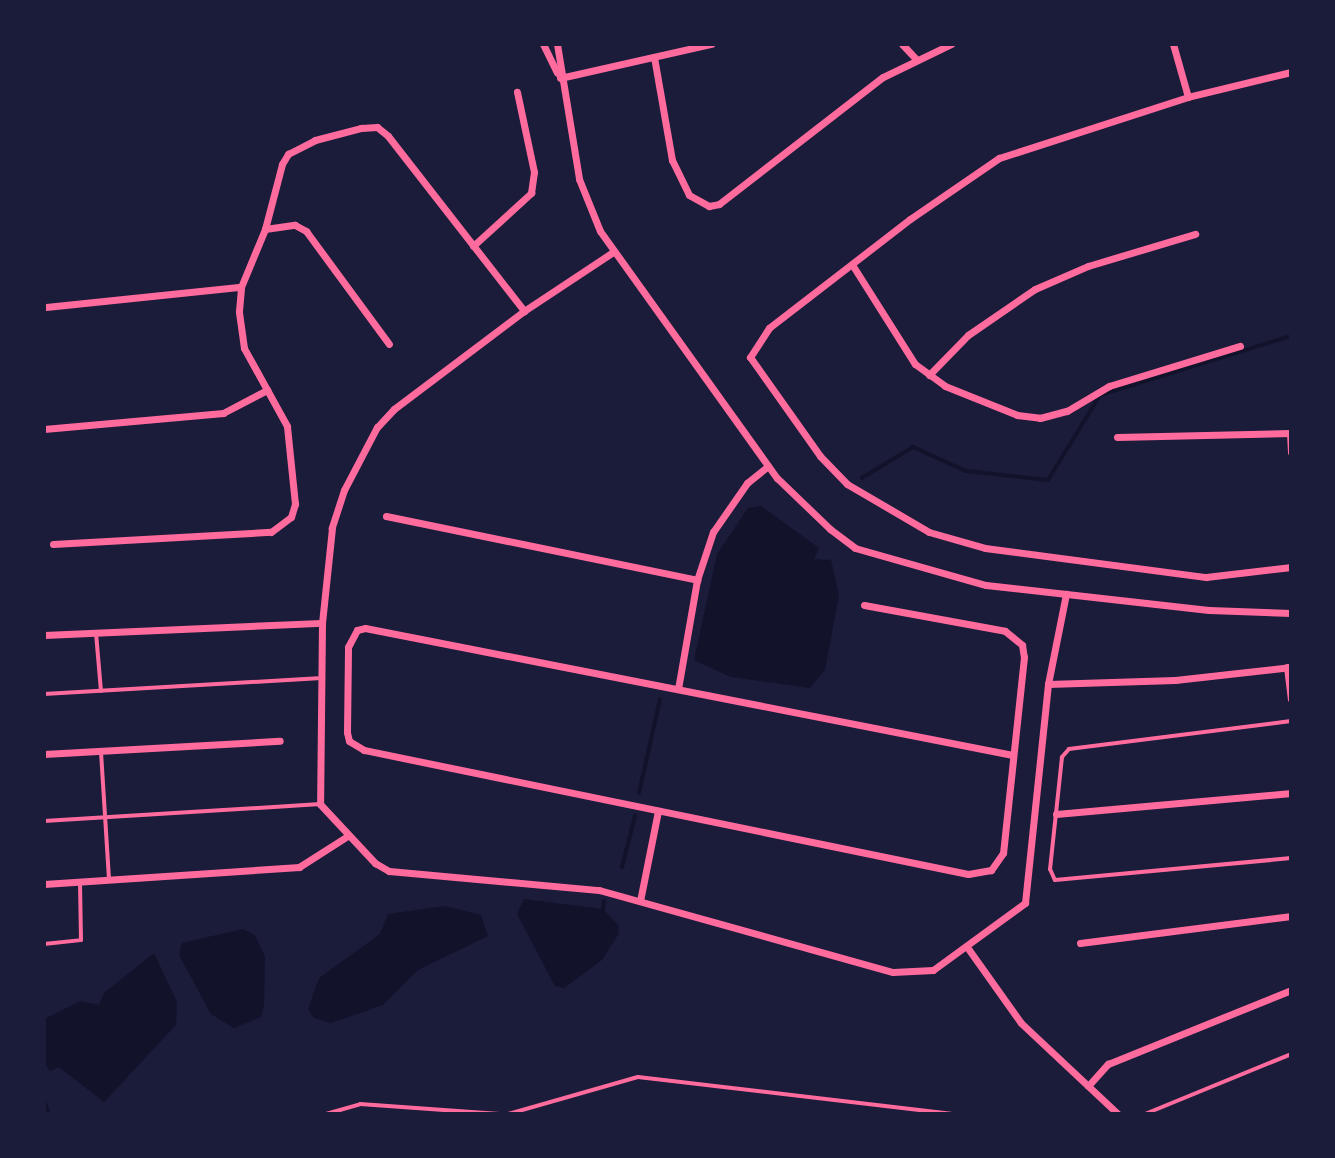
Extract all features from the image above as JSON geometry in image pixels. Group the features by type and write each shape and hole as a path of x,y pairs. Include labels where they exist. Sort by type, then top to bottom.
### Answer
{"street":[{"path":"543,44 560,78"},
{"path":"557,44 560,78 582,188 613,252 768,466 807,511 855,548 948,577 1209,610 1291,613"},
{"path":"560,78 711,44"},
{"path":"902,44 916,59"},
{"path":"654,57 672,160 689,195 709,206 719,204 883,77 951,44"},
{"path":"1173,44 1188,97"},
{"path":"1291,72 1188,97 999,158 910,219 769,328 757,343 750,364 820,456 868,501 929,532 985,548 1206,577 1291,567"},
{"path":"473,246 531,193 534,172 517,92"},
{"path":"53,544 271,532 283,526 295,504 287,426 244,348 241,287 265,229 274,181 288,154 347,130 377,127 411,163 524,311"},
{"path":"265,229 295,225 306,231 389,344"},
{"path":"929,375 968,335 1035,289 1088,266 1195,234"},
{"path":"613,252 524,311 377,427 353,465 332,528 322,623 318,678 320,804 346,837 389,871 507,878 640,901 893,972 933,970 1025,903 1048,684 1066,594"},
{"path":"853,266 906,351 929,375 967,397 1040,418 1067,411 1109,386 1240,346"},
{"path":"46,307 241,287"},
{"path":"44,429 223,413 267,390"},
{"path":"1117,437 1290,433 1291,452"},
{"path":"678,689 697,580 724,511 768,466"},
{"path":"386,516 697,580"},
{"path":"864,605 1005,631 1022,645 1013,755 1003,853 991,870 968,874 364,750 349,741 348,647 357,630 375,629 1013,755"},
{"path":"44,635 322,623"},
{"path":"1048,684 1175,680 1289,667 1291,699"},
{"path":"44,754 280,741"},
{"path":"1056,814 1291,793"},
{"path":"640,901 658,811"},
{"path":"44,884 299,867 346,837"},
{"path":"1080,943 1291,916"},
{"path":"967,947 1021,1023 1118,1114"},
{"path":"1088,1086 1108,1064 1291,990"}],"lane":[{"path":"96,632 101,691"},
{"path":"44,694 318,678"},
{"path":"1291,721 1069,749 1062,757 1050,869 1055,880 1291,858"},
{"path":"101,752 109,880"},
{"path":"44,821 320,804"},
{"path":"44,944 81,940 80,882"},
{"path":"1145,1114 1291,1054"},
{"path":"508,1114 638,1077 951,1114"},
{"path":"326,1114 360,1104 500,1114"}],"shaded area":[{"path":"761,506 819,548 814,559 831,560 839,595 825,670 810,688 731,677 694,660 717,554 748,508"},
{"path":"524,899 603,909 619,926 618,935 602,960 564,988 555,986 517,914"},
{"path":"445,906 481,915 488,936 418,970 383,1005 331,1023 314,1018 308,1009 319,978 380,934 388,914"},
{"path":"243,929 255,935 265,957 264,1005 261,1017 234,1028 211,1014 179,955 182,943"},
{"path":"154,953 177,1002 176,1025 104,1102 59,1067 50,1071 44,1062 44,1019 81,1001 99,1005 104,993"}],"waterway":[{"path":"862,478 913,447 966,471 1048,480 1100,395 1291,336"},
{"path":"639,793 660,699"},
{"path":"622,867 635,816"},
{"path":"603,909 604,901"},
{"path":"44,1101 49,1114"}]}
